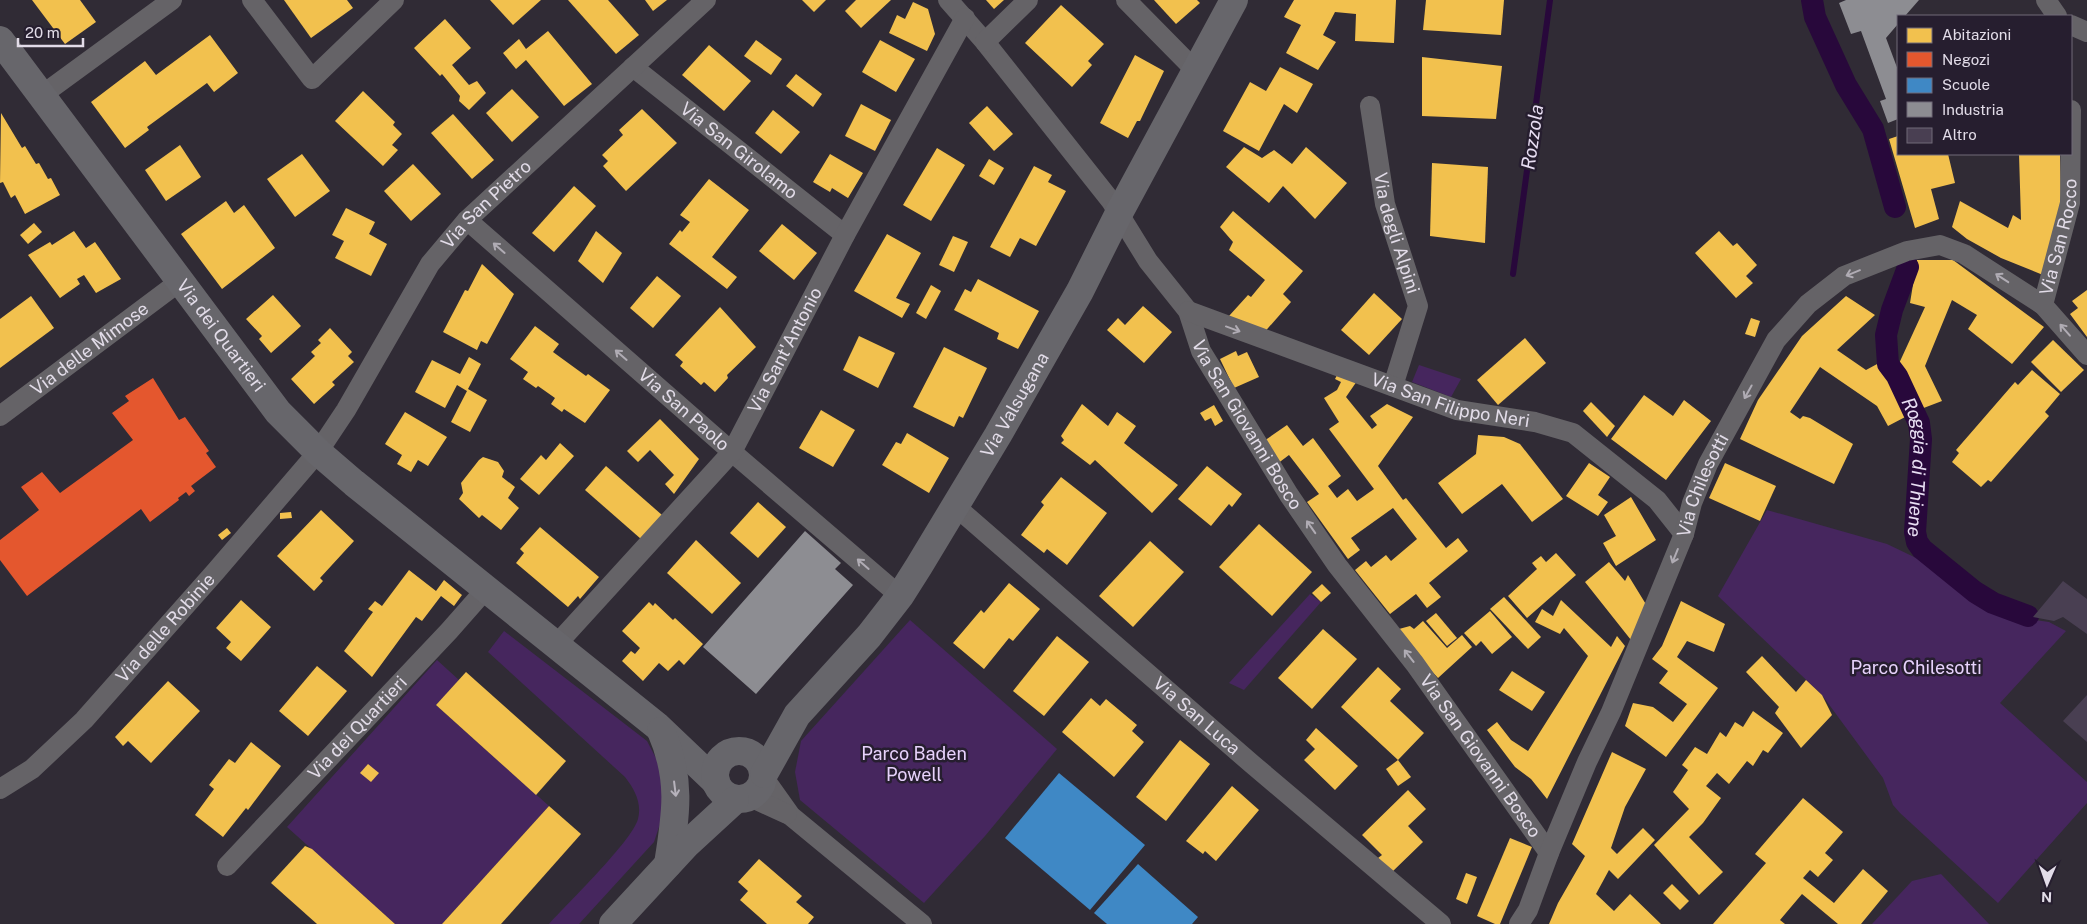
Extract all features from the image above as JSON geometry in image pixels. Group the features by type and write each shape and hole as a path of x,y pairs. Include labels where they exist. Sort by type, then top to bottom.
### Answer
{"street":[{"path":"42,95 172,0"},
{"path":"252,0 312,79 394,0"},
{"name":"Via San Pietro","path":"318,452 346,410 430,264 468,220 706,0"},
{"name":"Via San Giovanni Bosco","path":"948,0 985,42 1111,201 1148,261 1188,311 1201,351 1289,495 1337,565 1415,664 1549,853"},
{"path":"985,42 1028,0"},
{"path":"1126,0 1195,70"},
{"name":"Via Valsugana","path":"741,786 797,715 869,636 900,596 1057,333 1195,70 1234,0"},
{"path":"2046,0 2056,15"},
{"name":"Via Sant'Antonio","path":"556,645 732,452 845,235 965,18"},
{"path":"2072,25 2087,32"},
{"name":"Via dei Quartieri","path":"0,40 278,412 318,452 354,483 665,732 741,786 791,816 922,924"},
{"name":"Via San Girolamo","path":"633,68 845,235"},
{"name":"Via degli Alpini","path":"1370,106 1385,204 1418,306 1393,386"},
{"name":"Via San Rocco","path":"2042,305 2070,203 2071,155"},
{"name":"Via San Paolo","path":"468,220 732,452 900,596"},
{"name":"Via Chilesotti","path":"1519,924 1528,910 1586,762 1611,712 1684,534 1692,503 1708,464 1776,340 1808,304 1844,276 1907,251 1940,245 1964,254 2042,305 2087,355"},
{"name":"Via delle Mimose","path":"0,416 179,282"},
{"name":"Via San Filippo Neri","path":"1188,311 1457,410 1535,422 1573,433 1657,500 1684,534"},
{"name":"Via delle Robinie","path":"0,788 32,769 84,720 318,452"},
{"name":"Via San Luca","path":"955,506 1252,764 1441,924"},
{"name":"Via dei Quartieri","path":"227,866 486,589"},
{"name":"Via Valsugana","path":"732,753 763,738 797,715"},
{"path":"665,732 676,796 677,854"},
{"name":"Via dei Quartieri","path":"665,732 732,753 746,752 758,760 741,786"},
{"path":"614,924 741,786 716,768 732,753"}],"green space":[{"path":"1419,365 1461,379 1451,397 1412,382"},
{"name":"Parco Chilesotti","path":"1767,510 1887,544 1935,567 1972,598 2021,618 2049,622 2066,631 2000,703 2087,782 2087,803 1998,903 1900,813 1893,805 1883,778 1822,695 1718,596"},
{"path":"1310,594 1321,602 1244,690 1229,683"},
{"name":"Parco Baden Powell","path":"910,620 1057,749 985,836 924,903 800,800 795,772 801,741"},
{"path":"504,631 647,741 658,762 664,785 662,818 654,842 579,924 549,924 624,842 638,819 638,802 635,792 625,777 488,652"},
{"path":"437,660 459,680 436,705 549,806 442,924 395,924 287,827"},
{"path":"1941,874 1989,924 1872,924 1912,881"}],"building: Abitazioni":[{"path":"32,0 80,0 96,22 65,44"},
{"path":"284,0 347,0 353,8 311,38"},
{"path":"490,0 541,0 513,25"},
{"path":"568,0 608,0 639,35 616,54"},
{"path":"645,0 667,0 653,11"},
{"path":"802,0 826,0 814,12"},
{"path":"856,0 891,0 861,28 845,11"},
{"path":"986,0 1004,0 994,9"},
{"path":"1154,0 1197,0 1200,3 1176,24"},
{"path":"1294,0 1396,0 1394,43 1355,41 1356,14 1335,12 1323,35 1336,42 1318,70 1286,53 1301,25 1284,17"},
{"path":"1426,0 1504,0 1501,35 1423,30"},
{"path":"913,2 928,9 935,34 927,51 889,33 897,15 905,19"},
{"path":"1061,5 1104,44 1088,61 1092,65 1072,87 1025,43"},
{"path":"445,19 471,48 452,65 469,85 477,81 486,93 469,110 459,101 460,96 442,74 440,76 414,48"},
{"path":"548,31 592,84 564,106 526,60 516,69 503,53 519,39 526,49"},
{"path":"210,35 238,73 214,92 207,83 147,127 149,130 125,148 91,102 145,61 156,75"},
{"path":"756,40 782,59 771,75 744,56"},
{"path":"880,40 915,59 896,92 862,72"},
{"path":"709,45 751,81 724,111 682,75"},
{"path":"1135,55 1164,71 1140,121 1137,121 1128,138 1100,123"},
{"path":"1422,57 1502,66 1496,119 1422,116"},
{"path":"1280,67 1313,84 1297,113 1284,104 1259,151 1223,131 1250,82 1266,91"},
{"path":"796,74 822,94 813,107 786,86"},
{"path":"512,89 539,117 512,142 486,113"},
{"path":"363,91 395,122 393,125 402,134 392,145 398,150 383,166 335,121"},
{"path":"861,104 891,120 875,151 845,136"},
{"path":"987,106 1013,134 994,151 969,123"},
{"path":"642,109 677,143 626,191 603,166 608,161 602,155 623,135 619,130"},
{"path":"773,110 800,132 781,154 755,133"},
{"path":"1,113 22,148 25,146 36,164 39,163 48,179 51,178 60,195 25,214 15,195 11,198 3,182 0,183"},
{"path":"453,114 494,160 472,179 431,133"},
{"path":"1897,136 1897,155 1948,155 1955,183 1931,189 1939,219 1915,228 1889,139"},
{"path":"180,145 201,177 166,201 145,170"},
{"path":"1244,147 1262,158 1274,150 1292,164 1306,147 1347,183 1315,219 1283,186 1269,203 1226,167"},
{"path":"937,148 965,165 931,221 903,205"},
{"path":"302,154 330,191 295,217 267,179"},
{"path":"830,154 863,173 848,198 832,188 830,192 813,182"},
{"path":"2019,155 2060,155 2061,195 2057,232 2043,275 2001,258 1967,239 1952,227 1960,201 2008,228 2013,215 2021,220"},
{"path":"989,159 1004,168 994,185 979,176"},
{"path":"1432,163 1488,167 1485,243 1430,236"},
{"path":"413,164 441,194 411,221 384,191"},
{"path":"1034,166 1052,175 1048,182 1066,191 1036,246 1020,238 1010,257 990,247"},
{"path":"709,179 749,210 712,257 737,277 727,289 669,244 680,230 682,232 690,222 680,215"},
{"path":"574,186 596,206 554,252 532,233"},
{"path":"226,201 234,213 244,205 275,248 222,289 181,234"},
{"path":"346,208 375,222 369,234 387,244 371,276 335,258 344,241 332,235"},
{"path":"1233,211 1303,271 1283,294 1291,302 1262,335 1229,316 1248,295 1251,297 1265,280 1229,250 1233,242 1220,227"},
{"path":"34,223 42,232 28,244 20,235"},
{"path":"782,224 817,253 794,280 759,251"},
{"path":"74,231 86,248 95,242 121,279 96,293 84,275 77,279 80,284 60,298 28,255 50,242 52,245"},
{"path":"596,231 622,253 603,283 578,261"},
{"path":"1719,231 1733,246 1737,243 1757,265 1746,276 1753,283 1736,298 1695,253"},
{"path":"887,234 921,253 896,298 910,304 902,318 854,291"},
{"path":"953,236 968,242 954,272 939,265"},
{"path":"1917,260 1953,260 2044,327 2012,364 1968,329 1977,315 1952,300 1925,366 1942,401 1921,409 1896,370 1925,307 1910,303"},
{"path":"482,264 514,294 487,344 481,341 477,350 443,332 465,290 468,291"},
{"path":"657,276 681,296 653,328 630,308"},
{"path":"978,279 1039,311 1018,349 997,339 999,333 954,310 965,289 971,292"},
{"path":"931,285 941,291 926,319 916,313"},
{"path":"2087,290 2087,337 2070,314 2078,308 2072,301"},
{"path":"1374,293 1402,319 1369,355 1341,330"},
{"path":"273,295 301,326 271,353 259,339 262,336 246,319"},
{"path":"31,296 54,328 0,368 0,319"},
{"path":"1846,296 1875,315 1837,350 1866,370 1879,363 1909,415 1888,426 1877,406 1820,367 1790,412 1800,419 1803,416 1810,418 1853,444 1834,484 1740,439 1758,400 1802,336"},
{"path":"1143,306 1172,332 1144,363 1107,330 1118,318 1125,325"},
{"path":"720,307 756,347 727,375 728,378 715,392 704,382 701,385 680,366 683,362 675,355"},
{"path":"1751,318 1760,321 1755,337 1745,334"},
{"path":"535,326 559,344 553,352 586,376 588,374 610,390 585,423 564,409 562,412 551,404 555,398 538,386 536,388 523,379 528,372 510,359"},
{"path":"330,328 352,352 348,356 354,362 332,382 335,385 314,404 291,379 315,356 311,352 321,343 318,340"},
{"path":"859,336 895,353 878,388 843,370"},
{"path":"1525,338 1546,363 1498,405 1477,380"},
{"path":"2053,340 2084,370 2061,392 2031,362"},
{"path":"944,347 987,368 963,418 959,416 954,427 913,407"},
{"path":"1236,351 1238,356 1247,352 1259,377 1234,388 1220,359"},
{"path":"469,357 481,364 468,389 487,400 470,432 451,422 467,391 457,385 445,408 415,392 432,360 460,374"},
{"path":"2032,370 2060,394 2045,412 2049,416 1991,482 1988,480 1981,487 1952,462 1959,453 1956,450 2015,382 2018,385"},
{"path":"1338,373 1357,381 1346,397 1372,429 1377,425 1370,416 1387,404 1413,417 1378,466 1403,500 1406,498 1446,548 1458,538 1468,551 1429,583 1441,597 1427,608 1416,594 1390,614 1355,570 1366,561 1371,567 1386,555 1391,561 1417,539 1393,508 1351,538 1360,550 1348,559 1307,502 1319,494 1289,455 1277,464 1261,443 1287,425 1303,446 1313,438 1341,476 1328,486 1337,498 1348,489 1357,501 1374,489 1329,429 1339,422 1324,398 1337,390 1341,382 1335,379"},
{"path":"1644,395 1673,416 1684,400 1711,421 1666,480 1611,439"},
{"path":"1591,402 1615,426 1607,437 1583,411"},
{"path":"1082,404 1108,426 1117,412 1136,426 1124,443 1178,485 1152,513 1095,460 1090,465 1061,443 1064,440 1061,436"},
{"path":"1214,405 1223,421 1215,426 1211,418 1205,421 1200,413"},
{"path":"821,410 855,430 833,467 799,448"},
{"path":"405,412 447,437 428,466 418,460 411,472 397,464 402,455 385,444"},
{"path":"660,419 699,459 674,494 665,484 674,475 650,450 638,462 627,451"},
{"path":"907,433 949,458 929,493 882,465 896,442 901,444"},
{"path":"1478,435 1504,437 1520,444 1563,499 1532,522 1502,484 1462,514 1438,483 1476,454"},
{"path":"560,443 574,456 539,495 520,479 541,455 546,460"},
{"path":"483,457 498,462 504,471 502,477 515,487 508,498 519,508 501,530 482,515 479,518 459,499 463,493 461,483"},
{"path":"1589,463 1610,477 1598,495 1608,502 1598,516 1566,496"},
{"path":"1725,463 1776,486 1760,521 1709,498"},
{"path":"606,466 662,515 641,539 585,490"},
{"path":"1207,466 1242,494 1232,507 1229,504 1211,526 1178,499"},
{"path":"1061,477 1107,513 1067,565 1047,549 1044,553 1021,535 1044,505 1041,502"},
{"path":"1631,497 1656,540 1616,566 1603,543 1616,536 1604,515"},
{"path":"758,502 786,527 758,558 730,533"},
{"path":"321,510 354,541 320,578 323,581 314,591 277,556"},
{"path":"291,512 292,518 280,519 280,513"},
{"path":"1259,524 1312,572 1272,616 1219,567"},
{"path":"540,527 599,577 580,599 578,596 568,607 516,563 524,553 520,549"},
{"path":"227,528 231,533 222,540 218,535"},
{"path":"696,540 741,583 712,614 667,573"},
{"path":"1150,541 1184,572 1133,627 1099,596"},
{"path":"1556,553 1576,575 1527,618 1508,596 1537,569 1532,563 1541,556 1546,562"},
{"path":"1609,562 1625,581 1628,575 1647,606 1631,640 1585,582"},
{"path":"409,570 436,591 444,580 462,595 454,606 441,596 422,621 416,617 372,677 344,651 373,612 368,609 375,601 382,606"},
{"path":"1009,583 1040,609 1013,641 1009,638 984,669 953,643 981,610 984,613"},
{"path":"1322,584 1331,593 1321,602 1312,593"},
{"path":"1504,597 1541,637 1528,649 1490,609"},
{"path":"241,600 271,627 241,661 226,648 231,642 216,628"},
{"path":"1561,600 1611,647 1617,636 1625,646 1547,799 1531,779 1515,767 1487,730 1497,722 1511,740 1528,751 1588,656 1564,628 1560,634 1535,622 1542,609 1553,616"},
{"path":"1681,601 1725,624 1714,652 1687,641 1677,657 1718,688 1666,757 1625,726 1633,703 1653,707 1673,722 1687,704 1659,683 1668,671 1652,659 1662,646"},
{"path":"649,602 653,606 655,603 673,620 675,618 703,644 684,665 679,660 668,671 659,663 643,681 622,661 631,651 635,654 640,648 622,631"},
{"path":"1490,611 1512,637 1492,654 1481,641 1476,646 1464,633"},
{"path":"1436,613 1457,638 1447,646 1426,621"},
{"path":"1423,621 1447,648 1462,635 1472,647 1438,678 1402,639 1399,629 1410,626 1414,629"},
{"path":"1323,629 1357,659 1312,709 1278,678"},
{"path":"1057,636 1089,662 1044,716 1013,691"},
{"path":"1762,656 1796,692 1806,680 1822,695 1832,715 1801,748 1775,713 1779,707 1746,672"},
{"path":"317,666 347,691 308,736 279,711"},
{"path":"1378,667 1401,689 1390,701 1424,733 1398,760 1341,707"},
{"path":"1512,671 1545,692 1532,711 1499,690"},
{"path":"466,672 566,761 536,795 436,705"},
{"path":"168,681 200,711 151,763 128,741 123,746 115,737"},
{"path":"1091,698 1100,706 1106,699 1137,725 1132,731 1144,742 1114,777 1062,732"},
{"path":"1753,711 1783,733 1768,753 1763,750 1753,766 1747,761 1729,784 1717,773 1706,786 1721,798 1703,823 1689,837 1723,872 1699,895 1654,845 1689,809 1673,792 1688,770 1682,765 1695,747 1707,754 1720,732 1726,737 1735,722 1743,727"},
{"path":"1316,728 1358,766 1335,790 1304,760 1315,749 1306,740"},
{"path":"1180,740 1210,764 1166,821 1136,797"},
{"path":"251,742 281,766 248,810 246,808 223,837 195,815 214,789 209,785 229,759 235,763"},
{"path":"1612,752 1646,769 1625,807 1611,848 1617,854 1643,828 1655,840 1618,879 1609,870 1596,894 1614,911 1630,894 1661,924 1549,924 1558,903 1585,856 1572,844"},
{"path":"1398,760 1411,777 1398,786 1386,769"},
{"path":"368,764 379,773 371,782 360,773"},
{"path":"1232,786 1259,810 1216,861 1205,851 1203,854 1186,841"},
{"path":"1408,790 1426,809 1408,826 1423,842 1392,872 1378,858 1382,855 1362,835"},
{"path":"1803,798 1843,832 1825,853 1833,860 1818,877 1810,870 1803,878 1834,903 1863,869 1888,891 1861,924 1838,924 1802,894 1780,920 1785,924 1713,924 1766,863 1755,854"},
{"path":"549,806 581,834 501,924 442,924"},
{"path":"1510,838 1532,847 1500,924 1495,924 1477,916"},
{"path":"305,846 312,849 395,924 317,924 271,883"},
{"path":"759,859 802,896 796,902 814,917 808,924 767,924 740,900 748,891 738,882"},
{"path":"1466,873 1477,877 1467,904 1456,899"},
{"path":"1672,884 1689,901 1680,910 1663,893"}],"building: Negozi":[{"path":"153,378 179,420 185,417 209,451 206,453 216,467 191,486 195,491 189,496 186,492 178,498 179,500 150,522 141,509 27,596 0,560 0,540 39,510 21,487 42,472 60,493 133,440 112,413 129,401 125,396"}],"building: Scuole":[{"path":"1059,773 1145,845 1090,910 1005,838"},
{"path":"1138,864 1198,917 1192,924 1107,924 1094,913"}],"building: Industria":[{"path":"1846,0 1919,0 1906,15 1897,15 1897,25 1886,38 1897,67 1897,119 1888,123 1880,101 1886,99 1861,31 1851,34 1839,3"},
{"path":"805,531 841,563 835,569 853,585 756,694 703,647"}],"building: Altro":[{"path":"2063,581 2087,599 2087,634 2063,617 2054,621 2033,617"},
{"path":"2087,695 2087,742 2063,721"}],"waterway":[{"name":"Rozzola","path":"1513,274 1550,0"},
{"name":"Roggia di Thiene","path":"1812,0 1815,17 1846,85 1873,129 1895,207"},
{"name":"Roggia di Thiene","path":"1908,267 1892,310 1886,335 1888,364 1897,376 1919,423 1921,439 1915,532 1917,542 1922,549 1975,592 1993,603 2028,616"}]}
